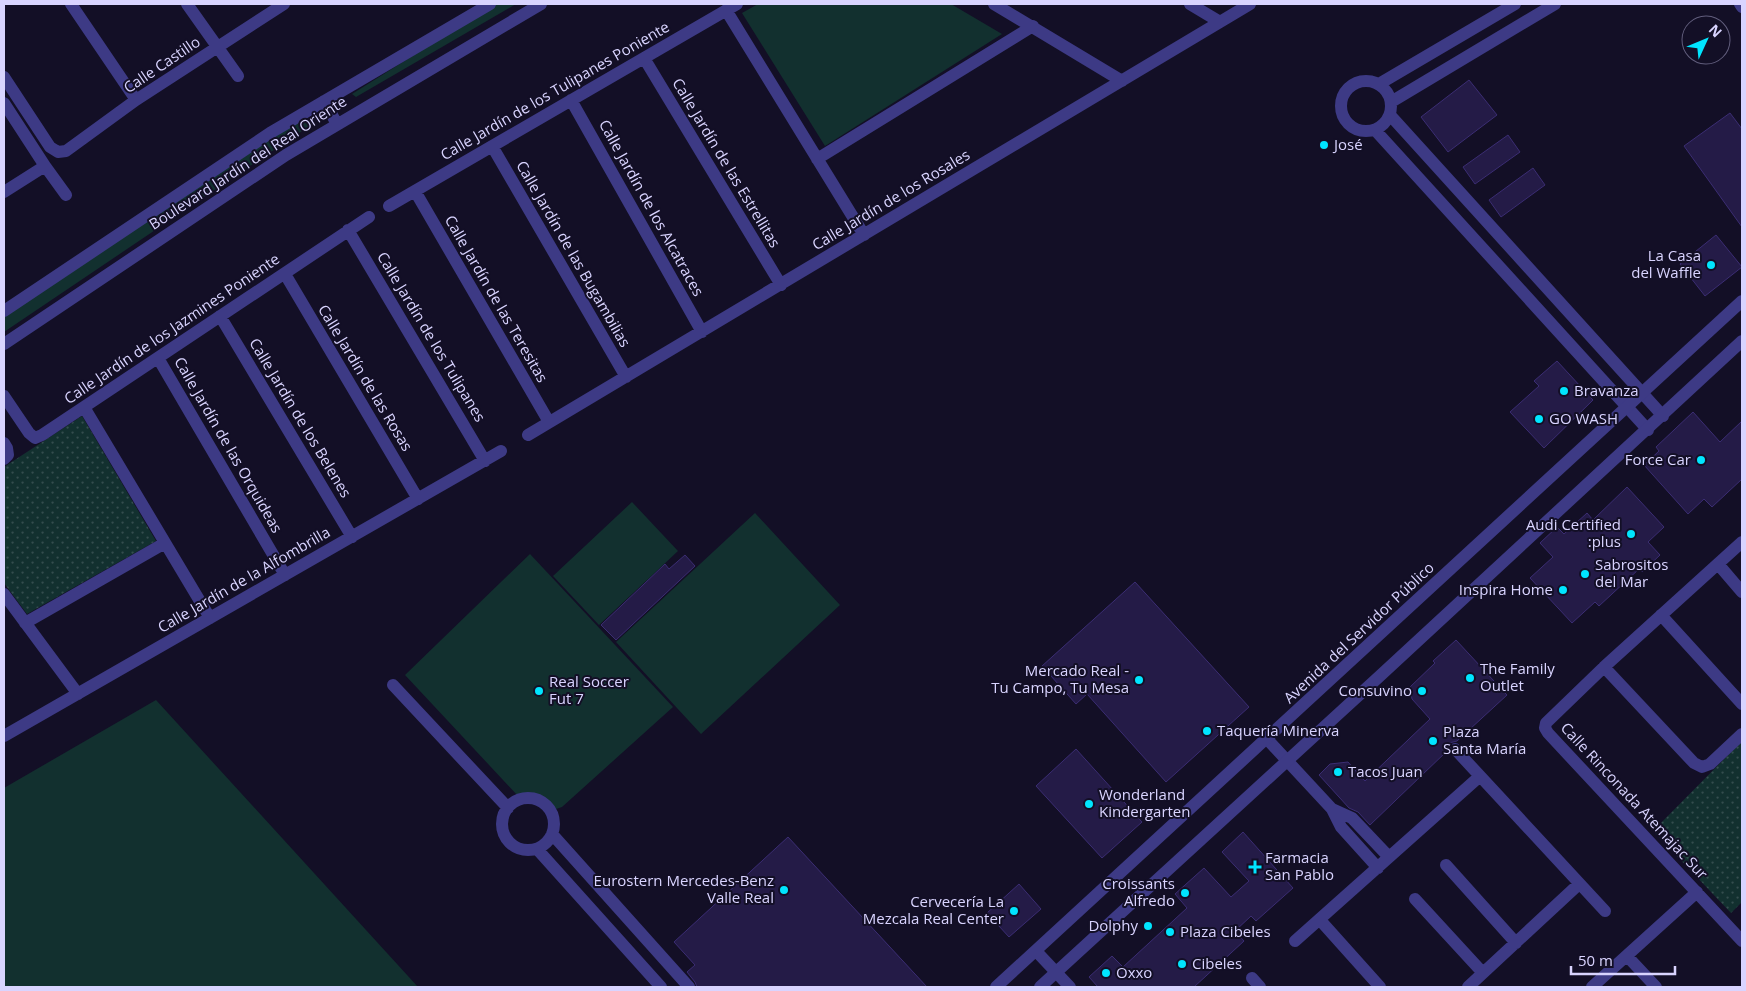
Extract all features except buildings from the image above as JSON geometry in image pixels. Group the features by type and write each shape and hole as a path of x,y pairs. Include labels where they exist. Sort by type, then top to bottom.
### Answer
{"street":[{"path":"71,4 136,100"},
{"path":"188,4 238,76"},
{"name":"Calle Castillo","path":"4,77 50,147 58,152 66,151 136,100 284,4"},
{"name":"Boulevard Jardín del Real Oriente","path":"4,311 270,133 490,4"},
{"name":"Boulevard Jardín del Real Oriente","path":"4,344 286,154 541,4"},
{"path":"994,4 1122,81"},
{"path":"1190,4 1220,22"},
{"name":"Calle Jardín de los Rosales","path":"549,422 1250,4"},
{"path":"1380,84 1514,4"},
{"path":"1391,102 1555,4"},
{"path":"732,7 816,160 864,235"},
{"name":"Calle Jardín de los Tulipanes Poniente","path":"389,206 732,7"},
{"path":"816,160 1033,26"},
{"name":"Calle Jardín de las Estrellitas","path":"644,58 781,285"},
{"path":"1369,80 1380,84 1385,89 1391,102 1390,115 1384,124 1375,130 1363,131 1352,128 1344,120 1340,109 1341,97 1347,87 1357,81 1369,80"},
{"name":"Calle Jardín de los Alcatraces","path":"571,100 702,332"},
{"path":"324,101 337,124"},
{"path":"4,103 66,196"},
{"path":"1390,115 1663,416"},
{"path":"1375,130 1648,430"},
{"name":"Calle Jardín de las Bugambilias","path":"492,146 626,377"},
{"path":"4,192 45,166"},
{"name":"Calle Jardín de las Teresitas","path":"415,191 549,422"},
{"name":"Calle Jardín de los Jazmines Poniente","path":"6,404 35,438 369,217"},
{"name":"Calle Jardín de los Tulipanes","path":"348,230 486,461"},
{"name":"Calle Jardín de las Rosas","path":"284,274 418,499"},
{"name":"Avenida del Servidor Público","path":"996,987 1628,408 1742,301"},
{"name":"Calle Jardín de los Belenes","path":"220,316 352,537"},
{"path":"1040,987 1648,430 1742,341"},
{"name":"Calle Jardín de las Orquideas","path":"158,358 285,575"},
{"path":"84,407 210,618"},
{"path":"528,435 549,422"},
{"path":"4,443 8,455 4,459"},
{"name":"Calle Jardín de la Alfombrilla","path":"4,736 501,451"},
{"name":"Calle Rinconada Atemajac Sur","path":"1742,542 1604,666 1546,723 1545,728 1742,941"},
{"path":"25,623 166,543"},
{"path":"1718,564 1742,592"},
{"path":"4,594 78,694"},
{"path":"1661,615 1742,704"},
{"path":"1604,666 1694,763 1702,767 1710,764 1742,734"},
{"path":"393,685 508,808"},
{"path":"1267,739 1332,809 1341,827 1378,868"},
{"path":"1455,750 1605,911"},
{"path":"1295,941 1479,777"},
{"path":"534,799 541,802 551,812 554,819 552,834 537,849 522,849 510,842 503,829 502,822 508,808 520,800 534,799"},
{"path":"1332,809 1352,818 1389,857"},
{"path":"552,834 689,987"},
{"path":"537,849 661,987"},
{"path":"1446,865 1516,943"},
{"path":"1468,987 1579,884"},
{"path":"1592,987 1698,892"},
{"path":"1415,899 1483,973"},
{"path":"1320,920 1380,987"},
{"path":"1036,951 1070,987"},
{"path":"1627,956 1656,987"}],"green space":[{"path":"495,4 516,4 356,97 352,94"},
{"path":"758,4 951,4 1002,34 825,146 742,13"},
{"path":"300,119 308,119 308,127 4,332 4,317"},
{"path":"82,416 156,541 27,614 4,583 4,467"},
{"path":"632,502 678,551 599,625 553,576"},
{"path":"755,513 840,605 701,734 616,642"},
{"name":"Real Soccer Fut 7","path":"530,554 673,707 562,807 556,809 548,800 540,795 518,796 405,675"},
{"path":"156,700 418,987 4,987 4,788"},
{"path":"1742,741 1742,902 1731,913 1653,831"}],"place":[{"name":"José","path":"1324,145"},
{"name":"La Casa del Waffle","path":"1711,265"},
{"name":"Bravanza","path":"1564,391"},
{"name":"GO WASH","path":"1539,419"},
{"name":"Force Car","path":"1701,460"},
{"name":"Audi Certified :plus","path":"1631,534"},
{"name":"Sabrositos del Mar","path":"1585,574"},
{"name":"Inspira Home","path":"1563,590"},
{"name":"The Family Outlet","path":"1470,678"},
{"name":"Mercado Real - Tu Campo, Tu Mesa","path":"1139,680"},
{"name":"Real Soccer Fut 7","path":"539,691"},
{"name":"Consuvino","path":"1422,691"},
{"name":"Taquería Minerva","path":"1207,731"},
{"name":"Plaza Santa María","path":"1433,741"},
{"name":"Tacos Juan","path":"1338,772"},
{"name":"Wonderland Kindergarten","path":"1089,804"},
{"name":"Farmacia San Pablo","path":"1255,867"},
{"name":"Eurostern Mercedes-Benz Valle Real","path":"784,890"},
{"name":"Croissants Alfredo","path":"1185,893"},
{"name":"Cervecería La Mezcala Real Center","path":"1014,911"},
{"name":"Dolphy","path":"1148,926"},
{"name":"Plaza Cibeles","path":"1170,932"},
{"name":"Cibeles","path":"1182,964"},
{"name":"Oxxo","path":"1106,973"}]}
